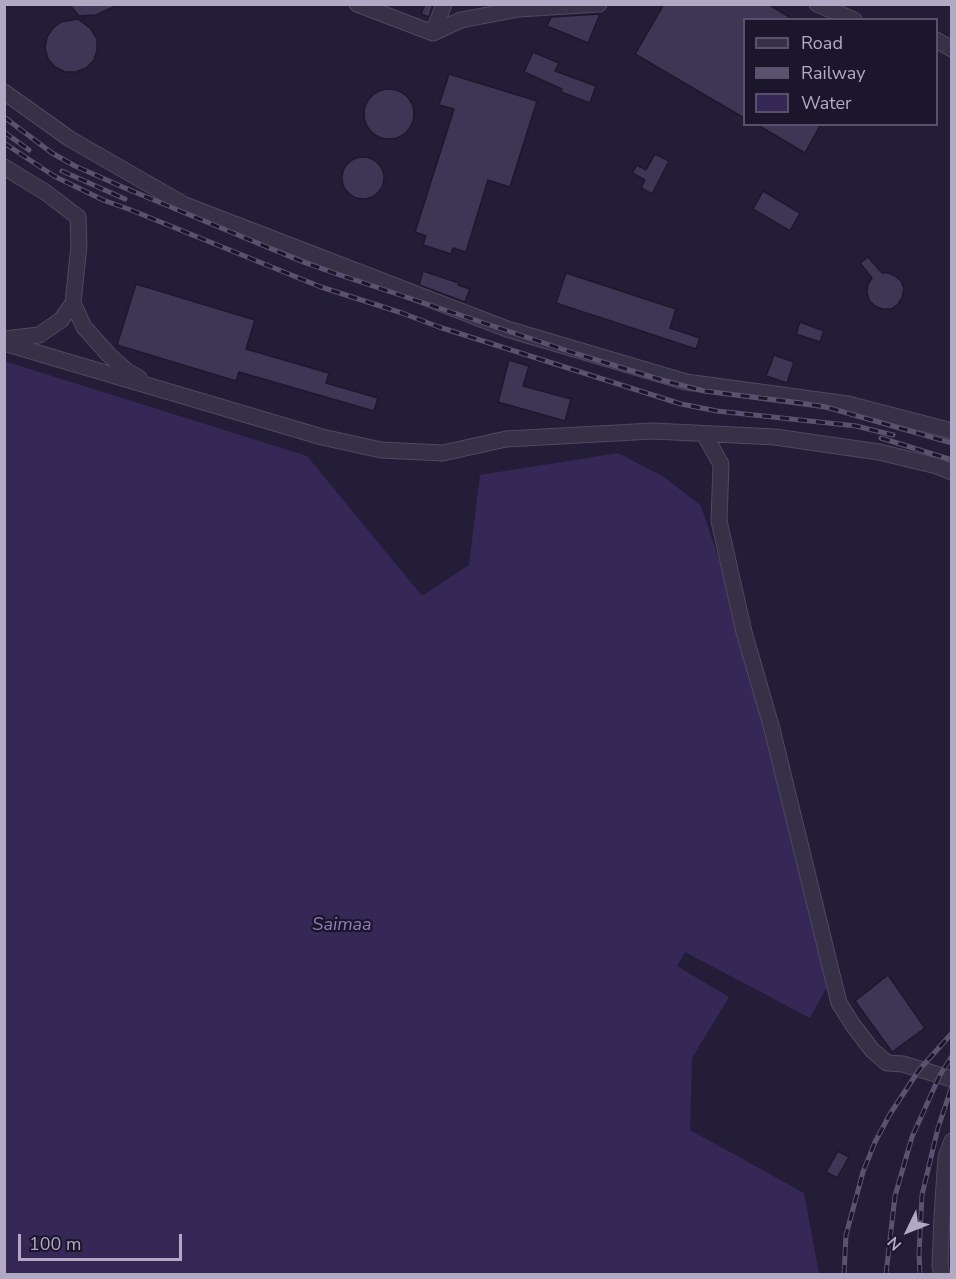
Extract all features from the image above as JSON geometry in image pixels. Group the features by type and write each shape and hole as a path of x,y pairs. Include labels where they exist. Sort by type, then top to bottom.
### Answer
{"lane":[{"path":"357,4 433,33 460,20 519,9 597,6 599,4"},
{"path":"433,33 444,4"},
{"path":"817,4 849,18"},
{"path":"938,41 951,49"},
{"path":"4,92 70,139 185,205 507,329 686,382 848,404 951,430"},
{"path":"4,167 45,192 78,217 79,245 73,303 61,320 39,335 4,341"},
{"path":"73,303 84,327 109,354 127,371 163,390"},
{"path":"4,341 322,437 381,450 443,453 506,439 652,431 775,437 879,452 937,466 951,472"},
{"path":"704,434 721,464 719,520 744,632 772,729 839,1003 872,1050 887,1063 903,1064 951,1078"},
{"path":"942,1275 940,1266 942,1215 946,1157 951,1141"}],"water":[{"name":"Saimaa","path":"4,361 307,456 422,596 469,565 480,475 618,453 664,477 701,506 720,563 763,727 827,987 810,1018 685,952 677,966 729,997 692,1058 690,1130 804,1193 819,1274 5,1274"}],"building":[{"path":"69,4 120,4 96,15 79,16"},
{"path":"425,4 433,4 429,17 421,14"},
{"path":"664,4 768,4 791,18 743,18 743,117 635,54"},
{"path":"600,14 588,43 547,26 551,17"},
{"path":"78,19 91,29 97,39 97,50 94,60 86,68 76,72 65,72 55,67 48,59 45,48 47,37 61,22"},
{"path":"533,52 559,63 555,71 596,86 590,103 561,92 562,89 524,72"},
{"path":"449,74 537,101 510,187 488,180 466,252 453,248 451,254 423,245 426,236 415,232 454,109 439,105"},
{"path":"389,89 407,96 414,114 407,132 389,139 371,132 364,114 371,96"},
{"path":"759,126 820,126 805,153"},
{"path":"655,154 669,161 652,194 641,188 645,180 632,173 637,165 646,170"},
{"path":"363,157 378,163 384,178 378,193 363,199 348,193 342,178 348,163"},
{"path":"763,191 800,213 790,231 753,209"},
{"path":"868,257 882,273 888,273 901,281 904,289 902,298 891,309 882,309 869,300 868,284 872,278 860,263"},
{"path":"423,271 470,289 465,302 419,285"},
{"path":"566,273 676,309 670,328 700,338 696,349 556,303"},
{"path":"136,284 255,320 246,349 329,373 326,383 378,398 374,411 239,372 236,381 117,345"},
{"path":"800,322 824,331 820,342 796,334"},
{"path":"774,355 794,362 787,383 766,376"},
{"path":"509,360 529,366 523,386 571,399 565,421 498,402"},
{"path":"888,975 925,1028 892,1052 855,1001"},
{"path":"838,1151 849,1157 837,1178 826,1172"}],"railway":[{"path":"4,117 52,153 75,166 334,273 662,380 704,391 826,407 952,443"},
{"path":"4,132 29,150"},
{"path":"4,143 54,176 103,200 321,287 439,327 681,404 717,411 856,426 893,435"},
{"path":"62,171 125,199"},
{"path":"881,438 952,460"},
{"path":"844,1274 846,1235 863,1172 875,1142 890,1114 919,1070 952,1033"},
{"path":"886,1274 895,1196 912,1137 940,1075 952,1056"},
{"path":"920,1274 922,1195 938,1128 952,1086"}]}
